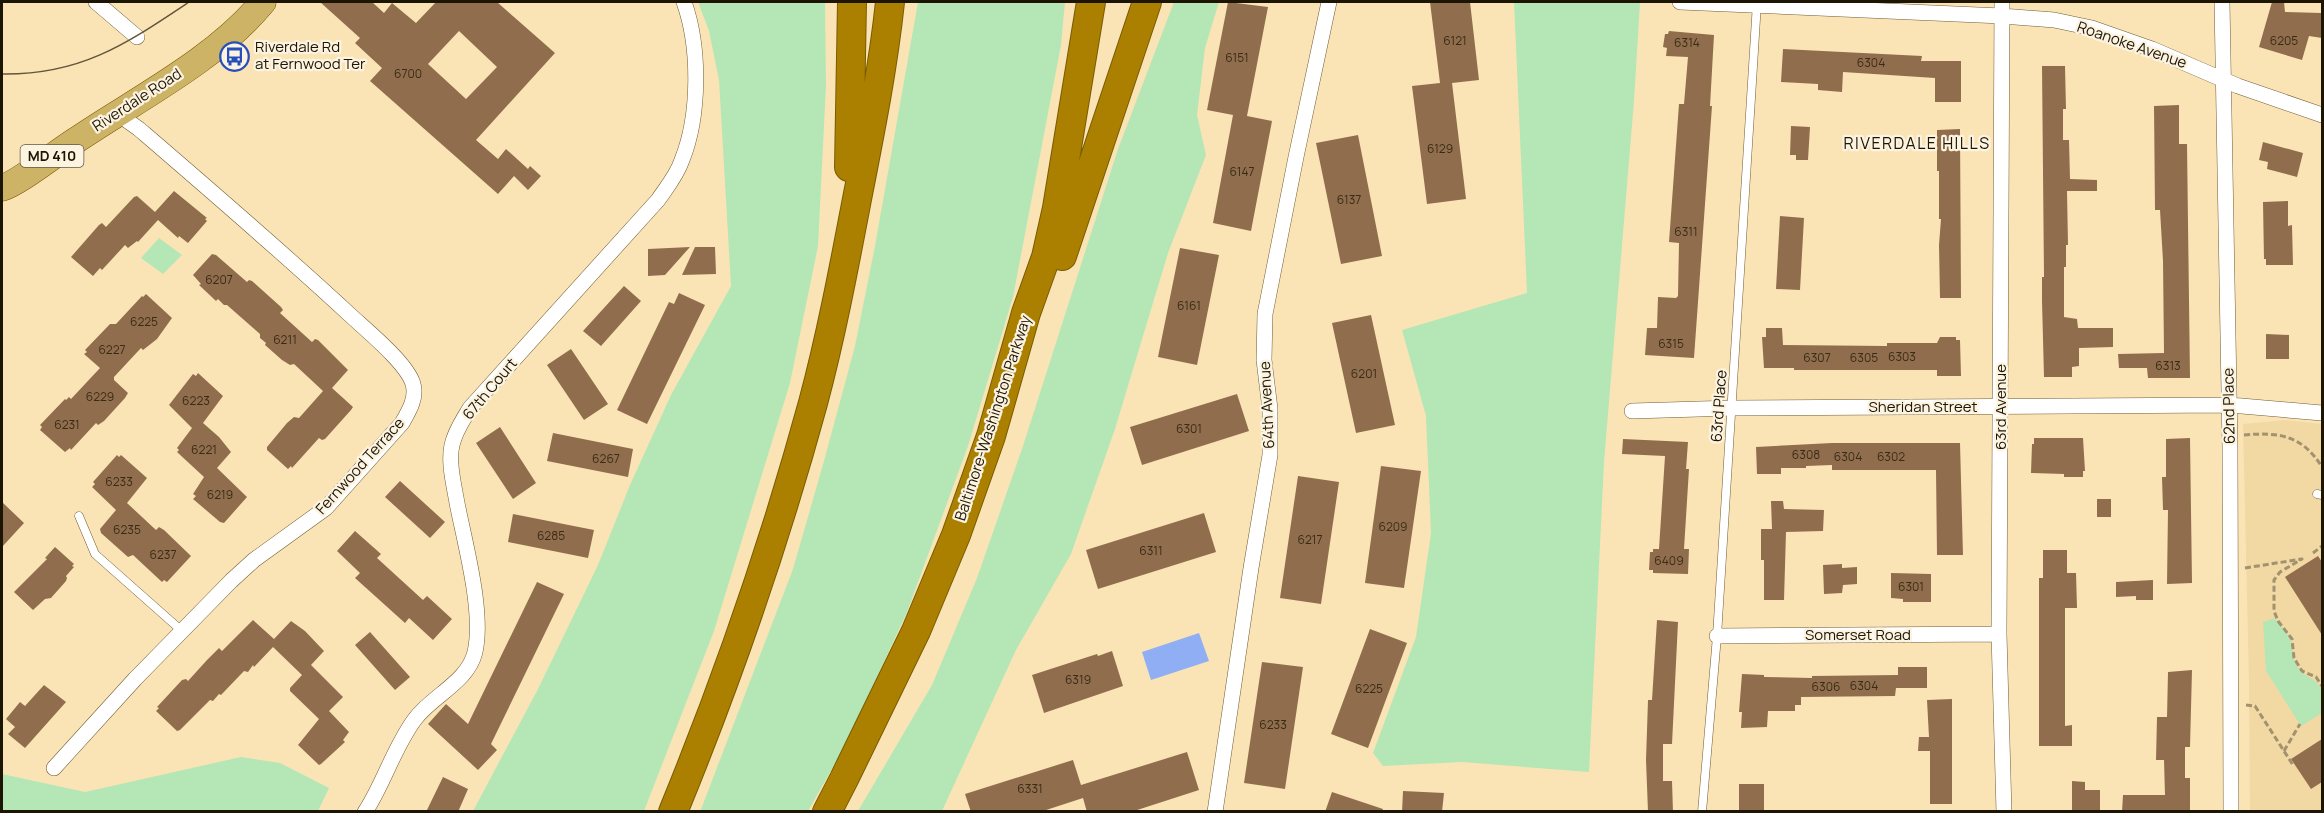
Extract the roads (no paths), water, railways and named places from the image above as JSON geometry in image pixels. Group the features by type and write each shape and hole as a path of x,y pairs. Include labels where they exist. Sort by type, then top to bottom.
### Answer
{"highway":[{"path":"830,331 850,153 852,2"},
{"path":"673,812 708,726 747,618 813,402 830,331 878,93 890,2"},
{"name":"Baltimore-Washington Parkway","path":"826,812 916,631 956,535 991,436 1046,257 1057,208 1091,2"},
{"path":"991,436 1050,290 1147,2"}],"main road":[{"name":"Riverdale Road","path":"2,188 205,55 249,18 263,2"}],"street":[{"path":"96,2 137,37"},
{"name":"67th Court","path":"371,808 415,718 466,669 474,654 476,623 473,594 451,462 452,446 458,429 470,408 658,200 682,160 692,124 695,94 695,44 684,2"},
{"name":"64th Avenue","path":"1215,812 1270,455 1270,410 1264,360 1265,314 1329,2"},
{"name":"Roanoke Avenue","path":"1680,2 2002,9 2092,28 2322,115"},
{"name":"62nd Place","path":"2222,2 2230,405 2231,812"},
{"name":"63rd Avenue","path":"2002,9 1999,634 2004,812"},
{"name":"Fernwood Terrace","path":"54,768 135,679 254,560 326,508 402,423 411,407 414,384 407,372 389,352 274,245 139,129 118,114"},
{"name":"Sheridan Street","path":"1632,411 1733,408 2230,405 2322,413"},
{"name":"Somerset Road","path":"1717,636 1999,634"}],"lane":[{"name":"63rd Place","path":"1702,812 1733,408 1757,3"},
{"path":"79,516 95,554 182,631"}],"water":[{"path":"1199,633 1209,661 1151,680 1142,652"}],"tram line":[{"path":"2,74 30,73 79,63 123,44 189,2"}],"place":[{"name":"Riverdale Rd at Fernwood Ter","path":"234,56"}],"district":[{"name":"RIVERDALE HILLS","path":"1917,143"}]}
